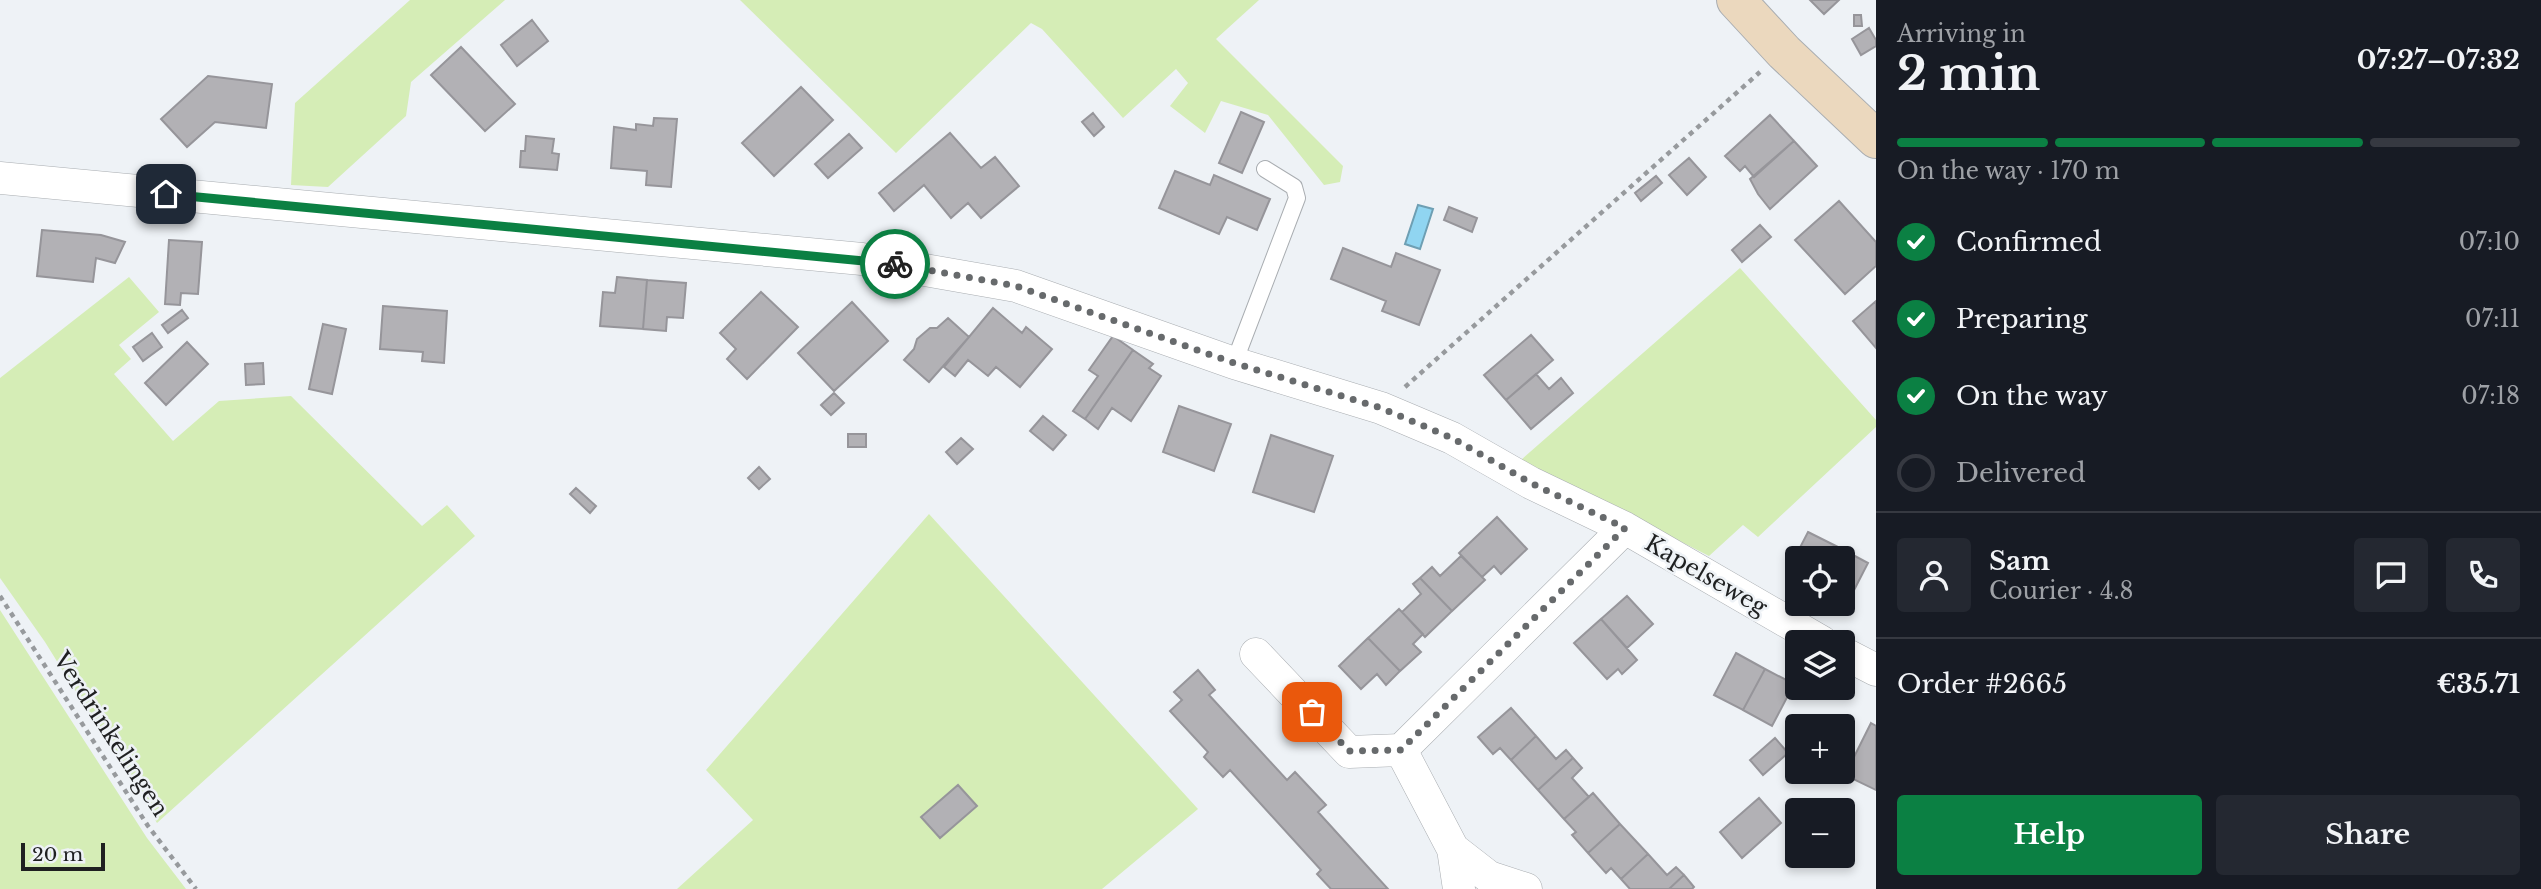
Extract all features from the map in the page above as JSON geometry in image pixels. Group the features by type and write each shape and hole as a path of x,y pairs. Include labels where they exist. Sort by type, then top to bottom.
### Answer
{"street":[{"path":"1736,0 1784,52 1876,139"},
{"name":"Kapelseweg","path":"0,178 885,263 1016,286 1234,363 1381,408 1452,438 1531,483 1625,528 1801,630"},
{"path":"1256,654 1349,751 1401,750 1625,528"},
{"path":"1855,659 1876,670"},
{"path":"1401,750 1453,849 1459,889"},
{"path":"1453,849 1489,877 1526,889"}],"lane":[{"path":"1234,363 1297,198 1294,187 1265,169"}],"path":[{"path":"1381,408 1784,52"},
{"name":"Verdrinkelingen","path":"0,596 148,825 196,889"}],"green space":[{"path":"410,0 505,0 411,82 406,116 328,187 291,185 295,103"},
{"path":"740,0 1259,0 1216,39 1343,166 1340,182 1324,185 1268,115 1221,101 1205,133 1170,106 1188,83 1176,69 1123,118 1042,29 1031,23 896,153"},
{"path":"1740,268 1876,420 1876,427 1758,537 1743,525 1709,556 1521,460"},
{"path":"129,277 159,312 119,345 131,359 114,374 173,441 219,401 291,396 422,526 447,505 475,536 157,823 45,642 0,578 0,378"},
{"path":"929,514 1198,809 1102,889 677,889 753,820 706,770"},
{"path":"0,610 147,838 186,889 0,889"}],"water":[{"path":"1418,205 1433,209 1420,249 1405,244"}],"building":[{"path":"1810,0 1839,0 1824,14"},
{"path":"1854,15 1861,15 1862,26 1854,26"},
{"path":"532,20 548,41 517,66 501,45"},
{"path":"1869,28 1876,40 1876,46 1861,55 1852,39"},
{"path":"461,47 515,104 485,131 431,75"},
{"path":"208,76 272,84 266,128 215,122 187,147 161,119"},
{"path":"801,87 833,120 774,176 742,143"},
{"path":"1241,112 1264,122 1242,173 1219,163"},
{"path":"1093,113 1104,127 1094,136 1082,122"},
{"path":"1770,115 1794,141 1754,177 1745,166 1740,171 1725,156"},
{"path":"654,118 677,119 671,187 646,185 647,171 611,168 614,127 636,130 636,124 653,126"},
{"path":"950,133 981,168 995,157 1019,186 981,218 968,203 951,218 924,185 894,211 879,193"},
{"path":"849,134 862,148 828,178 815,164"},
{"path":"526,136 554,139 552,153 559,154 557,170 520,167"},
{"path":"1794,141 1817,166 1770,209 1750,179"},
{"path":"1689,158 1706,177 1687,195 1669,175"},
{"path":"1175,171 1210,185 1214,175 1270,199 1257,230 1227,217 1219,234 1159,208"},
{"path":"1656,176 1662,183 1641,201 1635,193"},
{"path":"1839,201 1876,242 1876,266 1845,294 1795,240"},
{"path":"1449,207 1477,218 1472,232 1444,220"},
{"path":"1760,225 1771,237 1742,262 1732,250"},
{"path":"42,230 101,235 125,242 115,263 96,258 93,282 37,276"},
{"path":"169,240 202,242 198,294 181,293 180,305 165,304"},
{"path":"1343,248 1391,267 1396,253 1440,270 1419,325 1382,311 1386,301 1331,279"},
{"path":"617,277 647,280 643,329 600,326 603,292 615,293"},
{"path":"647,280 686,283 683,318 667,317 666,331 643,329"},
{"path":"761,292 798,327 747,379 727,359 736,349 720,333"},
{"path":"1876,301 1876,348 1853,321"},
{"path":"852,302 888,341 834,391 798,353"},
{"path":"383,306 447,311 444,363 422,361 423,352 380,349"},
{"path":"993,308 1022,333 1026,327 1052,349 1020,387 996,367 988,376 968,360 955,376 944,367"},
{"path":"182,310 188,318 168,333 162,325"},
{"path":"948,318 969,337 929,382 904,360 914,349 917,339 930,328 937,328"},
{"path":"323,324 346,329 332,394 309,389"},
{"path":"152,333 162,347 143,361 133,347"},
{"path":"1531,335 1553,360 1506,400 1484,375"},
{"path":"1113,336 1133,350 1085,419 1073,411 1098,376 1089,370"},
{"path":"187,342 208,364 166,405 145,383"},
{"path":"1133,350 1153,364 1149,368 1161,376 1131,421 1112,408 1098,429 1085,419"},
{"path":"263,363 264,384 246,385 245,364"},
{"path":"1536,374 1549,389 1561,378 1573,393 1531,429 1506,400"},
{"path":"834,393 844,403 831,415 821,405"},
{"path":"1179,406 1231,424 1214,471 1163,452"},
{"path":"1043,416 1066,435 1053,450 1030,431"},
{"path":"848,434 866,434 866,447 848,447"},
{"path":"1271,435 1333,456 1314,512 1253,492"},
{"path":"961,438 973,449 957,464 946,452"},
{"path":"759,467 770,479 759,489 748,478"},
{"path":"576,488 596,506 590,513 570,494"},
{"path":"1497,517 1527,549 1501,574 1494,566 1482,577 1459,553"},
{"path":"1808,532 1836,546 1801,546"},
{"path":"1461,556 1485,580 1452,611 1420,578 1432,567 1440,576"},
{"path":"1855,556 1868,563 1855,588"},
{"path":"1420,578 1452,611 1425,637 1402,612 1421,594 1413,584"},
{"path":"1627,596 1653,624 1627,648 1601,619"},
{"path":"1399,609 1423,634 1413,644 1421,652 1400,671 1368,638"},
{"path":"1601,619 1637,660 1622,674 1618,669 1607,679 1574,643"},
{"path":"1368,638 1400,671 1386,685 1377,674 1361,689 1339,666"},
{"path":"1736,653 1765,669 1743,710 1714,695"},
{"path":"1765,669 1785,679 1786,700 1772,726 1743,710"},
{"path":"1198,670 1215,690 1209,695 1287,780 1295,772 1326,805 1318,812 1388,889 1331,889 1317,874 1321,870 1230,770 1223,777 1204,757 1208,752 1170,711 1182,700 1174,692"},
{"path":"1511,708 1536,736 1511,760 1500,748 1493,754 1478,737"},
{"path":"1871,723 1876,726 1876,790 1855,780 1855,755"},
{"path":"1536,736 1556,759 1566,750 1573,758 1538,790 1511,760"},
{"path":"1775,738 1785,750 1785,756 1763,775 1750,760"},
{"path":"1573,758 1582,768 1572,778 1589,797 1564,819 1538,790"},
{"path":"958,785 977,806 940,838 921,817"},
{"path":"1593,793 1620,824 1588,853 1572,835 1576,832 1564,819"},
{"path":"1759,798 1781,823 1742,858 1720,832"},
{"path":"1620,824 1648,854 1621,879 1611,868 1606,873 1588,853"},
{"path":"1648,854 1667,875 1676,867 1684,875 1669,889 1630,889 1621,879"},
{"path":"1684,875 1694,887 1692,889 1669,889"}],"way so far":[{"path":"895,264 1016,286 1234,363 1381,408 1452,438 1531,483 1625,528 1401,750 1349,751 1312,712"}],"route":[{"path":"166,194 895,264"}]}
